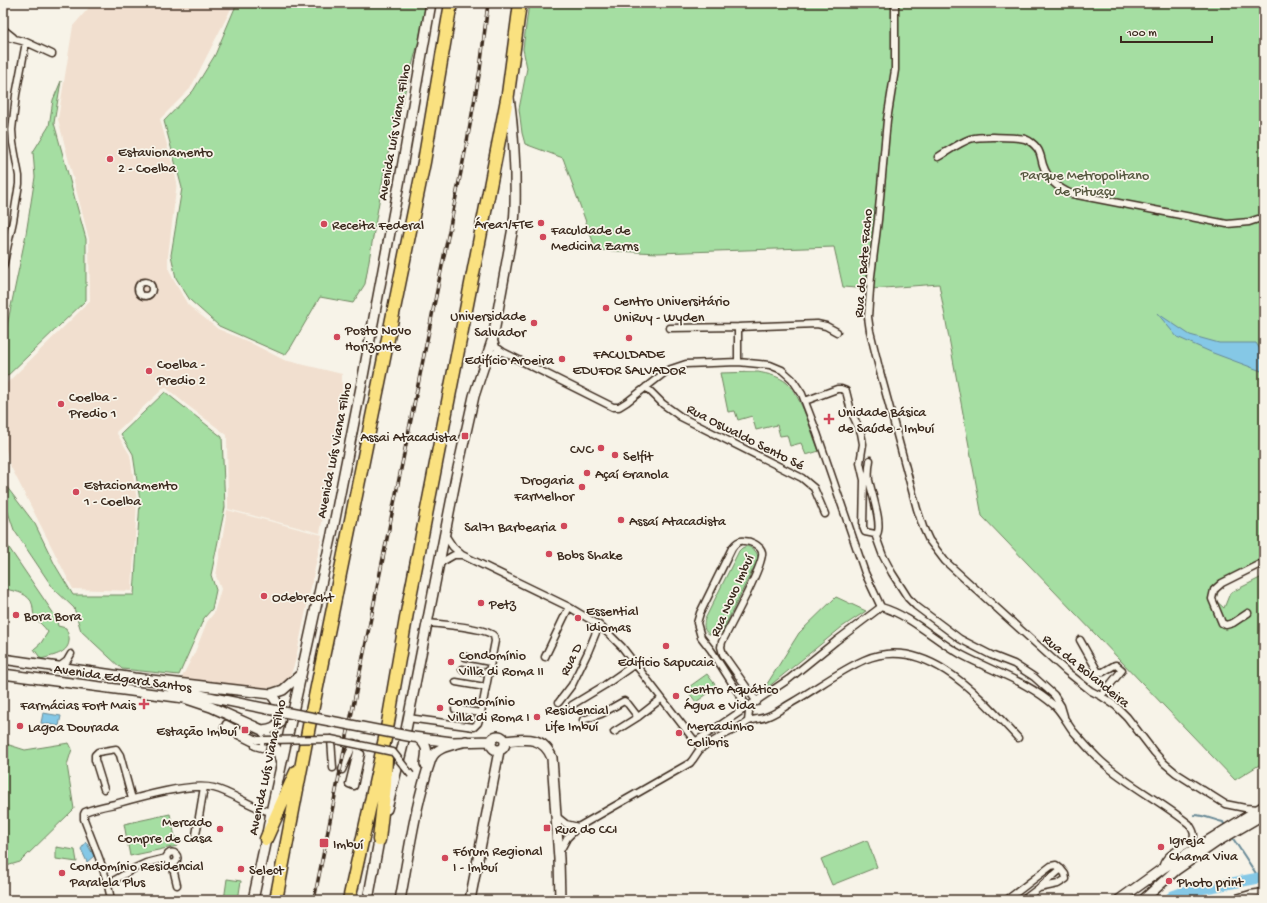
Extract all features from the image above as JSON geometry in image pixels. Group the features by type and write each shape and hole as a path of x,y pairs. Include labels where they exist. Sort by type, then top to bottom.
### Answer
{"highway":[{"path":"276,900 303,756 422,170 451,3"},
{"path":"349,900 386,734 411,592 508,94 520,3"},
{"path":"379,840 385,785 386,734"},
{"path":"266,839 303,756"}],"main road":[{"name":"Avenida Luís Viana Filho","path":"253,900 332,534 400,179 431,3"},
{"path":"368,900 379,840 403,745 456,476 474,396 493,338 514,222 516,202 514,143 508,94"},
{"name":"Avenida Edgard Santos","path":"3,659 134,678 271,694"},
{"name":"Avenida Edgard Santos","path":"3,674 184,698 211,707 262,730 268,735 279,754 281,767"},
{"path":"262,730 276,726 281,717 279,705 271,694 278,693 301,674"},
{"path":"134,678 209,697 415,737 452,742 466,741 501,744 530,739 536,741 548,750 552,758 559,859 560,900"},
{"path":"400,900 427,748 422,741 415,737"},
{"path":"420,791 432,755 443,748 466,741"},
{"path":"470,900 501,744"},
{"path":"1120,900 1162,869 1216,839 1262,810"},
{"path":"1143,900 1176,870 1216,839"}],"street":[{"name":"Rua do Bate Facho","path":"895,3 895,70 887,120 873,260 869,326 917,509 929,540 945,561"},
{"path":"3,29 17,39"},
{"path":"3,36 26,42 52,54"},
{"path":"3,267 19,184 12,130 16,95 26,42"},
{"path":"938,157 964,142 978,137 1023,139 1032,143 1038,149 1044,168 1053,183 1062,190 1072,194 1227,224 1249,222 1264,217"},
{"path":"670,328 817,324 826,326 837,332"},
{"path":"738,327 738,362"},
{"path":"493,338 496,347 503,352 613,407 622,405 668,370 686,364 738,362 770,364 782,370 792,379 800,390 805,401 865,573 881,607 906,618 955,651 1019,681 1043,697 1064,716 1073,730 1101,761 1118,775 1182,819 1192,828 1194,834 1192,841 1167,858 1162,869"},
{"path":"487,356 503,352"},
{"name":"Rua Oswaldo Sento Sé","path":"646,387 663,404 681,417 802,478 814,488 825,514"},
{"path":"805,401 837,389 846,391 851,411 861,433 863,444 860,464 864,480 863,527 865,532 873,533 876,536 883,556 908,598 924,613 960,639 991,655 1014,664 1034,677 1054,695 1061,706 1064,716"},
{"path":"870,460 869,478 879,529 876,536"},
{"path":"445,535 453,547 462,555 569,606 599,625 614,639 636,664 661,699 701,749"},
{"name":"Rua Novo Imbuí","path":"748,708 701,636 697,623 700,613 732,548 738,542 744,540 758,546 761,549 762,556 757,572 722,642 721,648 723,654 757,702"},
{"path":"440,563 454,555 462,555"},
{"name":"Rua da Bolandeira","path":"945,561 1066,671 1091,691 1116,706 1154,752 1176,773 1225,804 1262,810"},
{"path":"1248,613 1233,623 1226,625 1222,623 1212,599 1214,590 1222,583 1264,562"},
{"path":"544,657 569,606"},
{"path":"695,742 795,676 836,641 881,607"},
{"path":"408,718 474,727 478,723 481,713 495,638 492,634 481,631 427,623"},
{"name":"Rua D","path":"559,702 572,685 599,625"},
{"path":"955,651 960,639"},
{"path":"1080,640 1098,672 1103,672 1115,665 1122,670 1101,696"},
{"path":"559,859 560,850 567,838 578,827 690,763 701,749 748,721 766,717 864,660 878,655 892,653 905,654 929,661 954,677 981,700 1018,738"},
{"path":"59,667 67,661 71,654"},
{"path":"465,657 490,662"},
{"path":"572,705 636,664"},
{"path":"462,669 488,674"},
{"path":"733,683 740,678"},
{"path":"456,682 485,687"},
{"path":"614,732 638,717 661,699"},
{"path":"583,720 601,714 624,701 638,717"},
{"path":"748,708 748,721"},
{"path":"455,709 481,713"},
{"path":"235,732 252,740 252,742 224,728 226,724 257,740 331,739 393,752 411,775"},
{"path":"331,739 333,768"},
{"path":"255,746 262,748 264,740"},
{"path":"240,741 248,744"},
{"path":"356,744 349,784 354,786 361,754 359,753 351,782 353,783 360,754"},
{"path":"342,770 356,744"},
{"path":"104,789 95,760 95,755 98,752 116,749 120,755 132,799"},
{"path":"111,900 102,864 84,819 84,814 88,811 172,790 204,787 225,791 262,810 271,812"},
{"path":"196,835 204,787"},
{"path":"556,816 566,824 578,827"},
{"path":"108,884 146,862 166,858 170,853 175,854 177,857 177,860 172,864"},
{"path":"166,858 167,862 172,864 177,885"},
{"path":"1008,899 1051,866 1056,865 1061,868 1066,876 1064,881 1058,884 1039,888"},
{"path":"1023,900 1061,868"},
{"path":"1230,900 1250,894 1264,892"}],"shaded area":[{"path":"93,3 234,3 190,89 160,119 177,182 168,267 188,305 218,329 249,342 284,360 342,374 342,395 335,455 320,533 228,509 227,435 165,387 116,432 130,455 137,501 132,591 73,589 9,463 3,436 3,387 90,301 89,239 58,119 73,26"},
{"name":"Odebrecht","path":"227,510 322,535 295,662 291,674 286,681 274,687 250,689 181,679 195,652 207,622 214,613 221,589 216,576"}],"green space":[{"path":"237,3 426,3 419,40 386,161 365,284 353,303 320,297 285,355 219,326 190,300 176,278 171,255 182,188 164,121 193,91 215,55"},
{"name":"Parque Metropolitano de Pituaçu","path":"529,3 1264,3 1264,560 1221,585 1215,600 1224,608 1230,593 1264,576 1264,762 1235,780 982,516 939,284 870,289 843,287 834,247 658,253 596,250 563,158 525,144 522,133 519,109 527,68 523,49"},
{"path":"61,81 54,123 86,239 86,300 3,380 3,345 26,234 35,177 33,152 49,126 53,100"},
{"path":"758,372 780,379 787,383 792,389 806,415 819,451 806,455 801,443 790,446 787,435 780,436 777,425 756,430 752,416 738,420 735,411 728,412 720,373"},
{"path":"165,392 222,437 225,507 211,575 216,590 212,609 204,618 179,675 122,669 81,631 74,608 53,588 14,530 4,500 3,482 35,524 55,565 73,595 134,595 140,501 133,454 121,434"},
{"path":"3,539 56,617 58,626 66,628 69,638 68,645 66,649 58,654 41,659 34,649 41,643 48,632 35,617 32,603 25,595 3,588"},
{"path":"747,546 755,551 758,559 722,632 714,635 710,634 705,631 704,628 705,619 739,551"},
{"path":"836,597 866,611 842,627 762,692 799,633"},
{"path":"707,674 717,687 696,702 686,689"},
{"path":"3,743 25,750 69,743 72,749 67,765 74,809 20,862 3,867"},
{"path":"170,814 177,846 130,856 124,824"},
{"path":"867,840 877,867 832,885 821,859"},
{"path":"56,847 75,850 77,862 56,859"},
{"path":"227,879 241,881 238,900 224,900"}],"water":[{"path":"1157,313 1190,335 1219,343 1256,343 1264,355 1264,372 1213,353 1177,337"},
{"path":"43,713 61,716 59,726 41,723"},
{"path":"86,842 94,856 87,862 81,849"}],"waterway":[{"path":"1194,815 1223,822 1225,826"},
{"path":"1232,837 1259,878"},
{"path":"1168,900 1173,896 1184,892 1259,878 1264,879"}],"railway":[{"path":"314,900 466,147 480,70 488,3"}],"place":[{"name":"Estavionamento 2 - Coelba","path":"110,159"},
{"name":"Área1/FTE","path":"541,223"},
{"name":"Receita Federal","path":"324,224"},
{"name":"Faculdade de Medicina Zarns","path":"543,237"},
{"name":"Centro Universitário UniRuy - Wyden","path":"606,308"},
{"name":"Universidade Salvador","path":"534,323"},
{"name":"Posto Novo Horizonte","path":"337,337"},
{"name":"FACULDADE EDUFOR SALVADOR","path":"629,338"},
{"name":"Edifício Aroeira","path":"562,359"},
{"name":"Coelba - Predio 2","path":"149,371"},
{"name":"Coelba - Predio 1","path":"61,404"},
{"name":"Unidade Básica de Saúde - Imbuí","path":"829,419"},
{"name":"Assai Atacadista","path":"465,436"},
{"name":"CVC","path":"601,448"},
{"name":"Selfit","path":"615,455"},
{"name":"Açaí Granola","path":"587,473"},
{"name":"Drogaria FarMelhor","path":"582,487"},
{"name":"Estacionamento 1 - Coelba","path":"76,492"},
{"name":"Assaí Atacadista","path":"621,520"},
{"name":"Sal71 Barbearia","path":"564,526"},
{"name":"Bobs Shake","path":"549,554"},
{"name":"Odebrecht","path":"264,596"},
{"name":"Petz","path":"481,603"},
{"name":"Bora Bora","path":"16,615"},
{"name":"Essential Idiomas","path":"578,618"},
{"name":"Edificio Sapucaia","path":"666,646"},
{"name":"Condomínio Villa di Roma II","path":"451,662"},
{"name":"Centro Aquático Água e Vida","path":"676,696"},
{"name":"Farmácias Fort Mais","path":"144,704"},
{"name":"Condomínio Villa di Roma I","path":"440,708"},
{"name":"Residencial Life Imbuí","path":"537,717"},
{"name":"Lagoa Dourada","path":"20,726"},
{"name":"Estação Imbuí","path":"245,730"},
{"name":"Mercadinho Colibris","path":"679,733"},
{"name":"Rua do CCI","path":"547,828"},
{"name":"Mercado Compre de Casa","path":"220,829"},
{"name":"Imbuí","path":"324,843"},
{"name":"Igreja Chama Viva","path":"1161,847"},
{"name":"Fórum Regional I - Imbuí","path":"445,858"},
{"name":"Select","path":"241,869"},
{"name":"Condomínio Residencial Paralela Plus","path":"62,873"},
{"name":"Photo print","path":"1169,881"}]}
